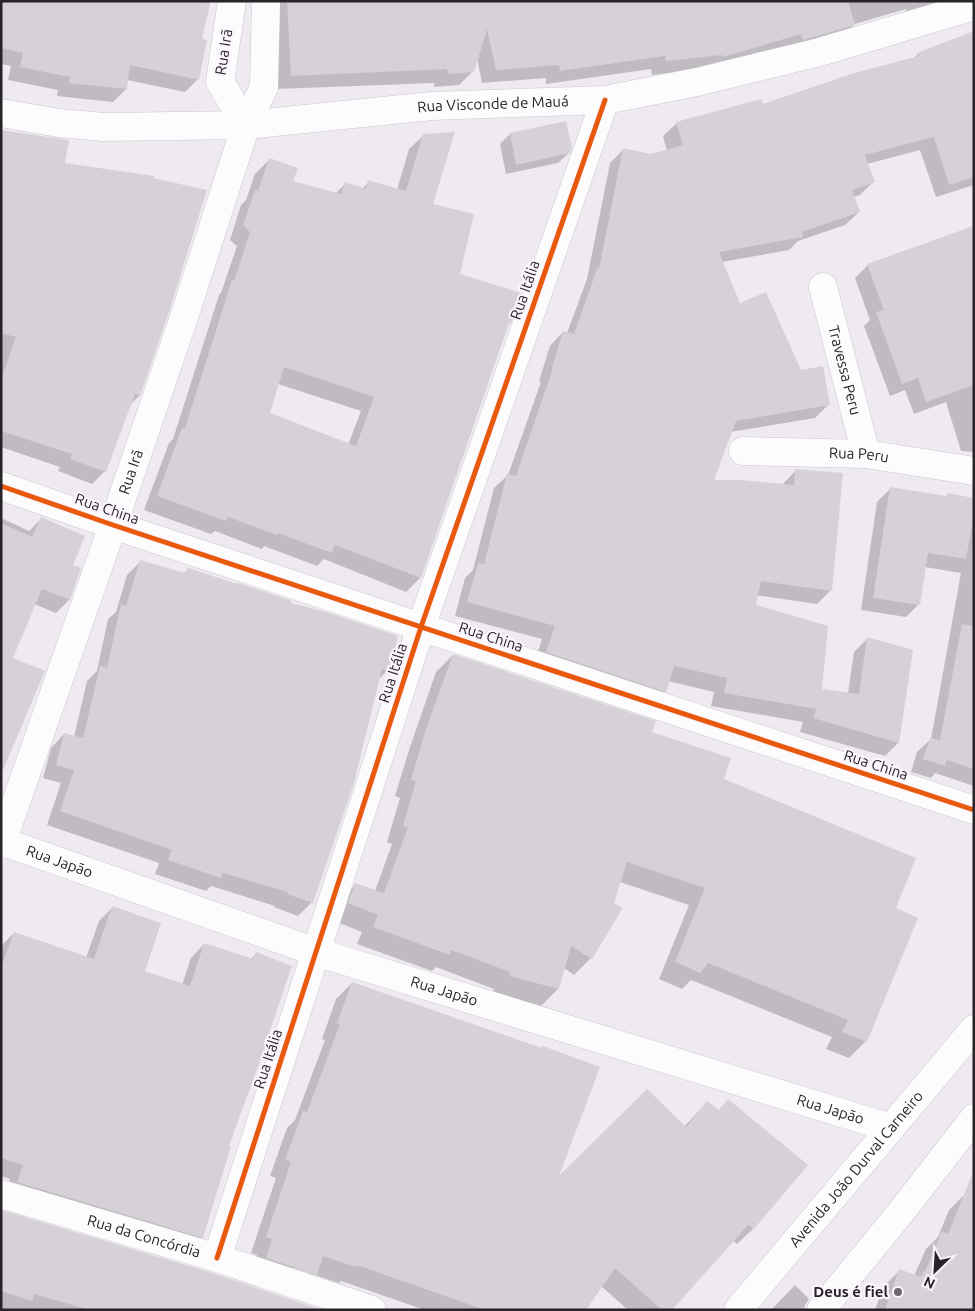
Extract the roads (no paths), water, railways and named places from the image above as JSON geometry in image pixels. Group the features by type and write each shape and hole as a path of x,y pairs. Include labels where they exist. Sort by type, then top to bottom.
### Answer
{"street":[{"name":"Rua Irã","path":"232,1 220,82 246,125"},
{"name":"Rua Irã","path":"2,843 114,525 246,125 264,87 266,1"},
{"name":"Rua Visconde de Mauá","path":"1,113 59,123 104,127 246,125 432,106 605,100 696,82 820,52 974,6"},
{"name":"Rua Itália","path":"217,1258 420,627 605,100"},
{"name":"Travessa Peru","path":"823,287 866,454"},
{"name":"Rua Peru","path":"743,451 866,454 974,471"},
{"name":"Rua China","path":"1,486 974,810"},
{"name":"Rua Japão","path":"2,843 316,952 891,1128"},
{"name":"Avenida João Durval Carneiro","path":"738,1310 974,1029"},
{"path":"820,1310 902,1212 974,1118"},
{"name":"Rua da Concórdia","path":"1,1194 217,1258 372,1310"}],"place":[{"name":"Deus é fiel","path":"898,1292"}]}
